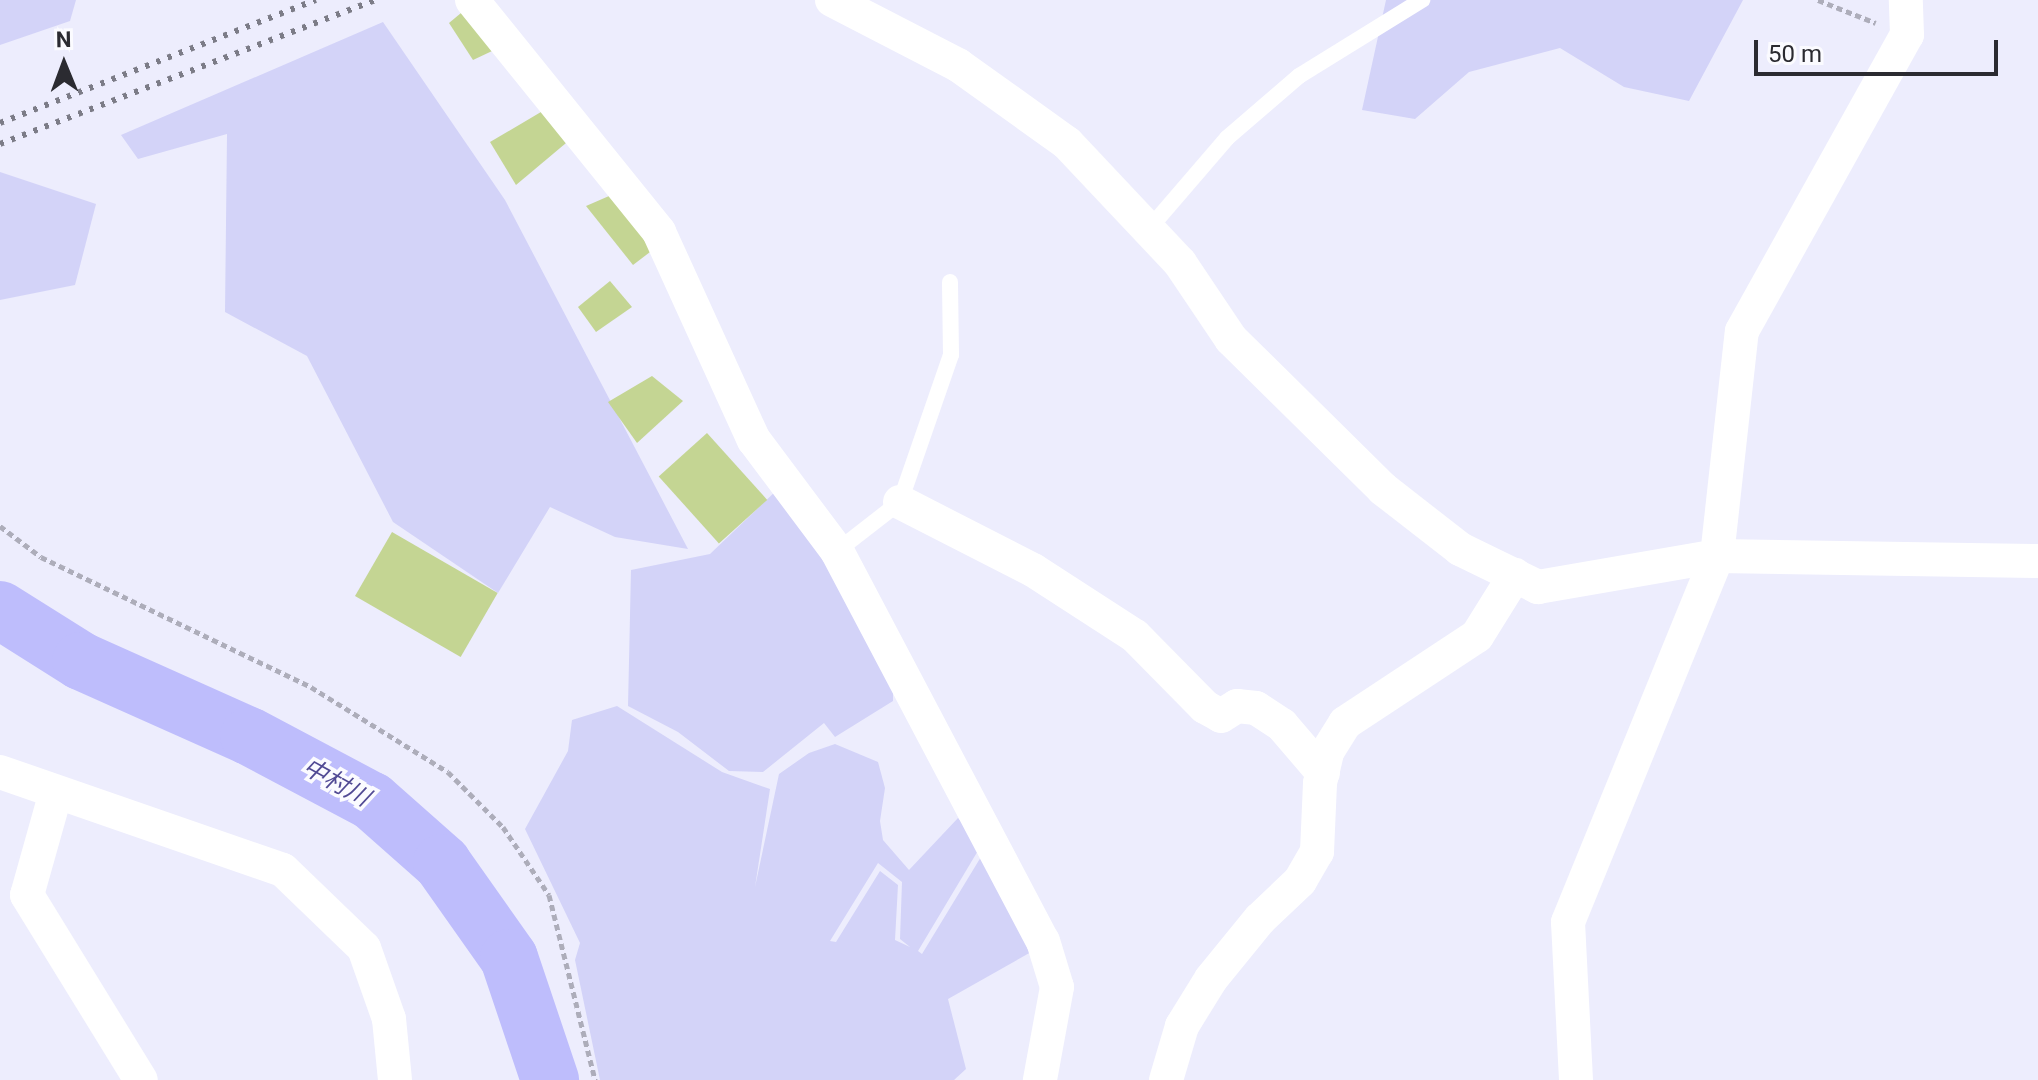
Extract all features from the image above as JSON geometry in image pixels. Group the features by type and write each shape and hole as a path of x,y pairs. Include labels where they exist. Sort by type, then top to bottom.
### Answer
{"street":[{"path":"472,0 659,232 754,440 837,551 1043,941 1057,987 1040,1080"},
{"path":"832,0 958,65 1067,143 1180,263 1231,339 1383,489 1460,549 1538,587 1717,556 2038,561"},
{"path":"1576,1080 1568,922 1717,556 1742,331 1907,35 1906,0"},
{"path":"900,502 1033,570 1135,636 1205,707 1221,716 1237,706 1256,708 1282,725 1323,773"},
{"path":"1166,1080 1182,1026 1211,979 1260,919 1300,881 1317,852 1327,752 1345,723 1477,636 1515,575"},
{"path":"0,772 283,870 364,948 389,1019 395,1080"},
{"path":"56,792 13,903 141,1080"}],"lane":[{"path":"1148,230 1227,138 1299,76 1422,0"},
{"path":"837,551 900,502 951,355 950,282"}],"path":[{"path":"1818,0 1907,35"},
{"path":"0,526 41,557 311,687 448,772 503,827 549,895 595,1080"}],"shaded area":[{"path":"0,0 76,0 70,21 0,45"},
{"path":"1386,0 1743,0 1689,101 1624,87 1560,48 1469,72 1415,119 1362,110"},
{"path":"383,22 505,200 688,549 615,537 550,507 498,593 393,522 307,356 225,312 227,134 138,159 121,135"},
{"path":"0,172 96,204 75,285 0,300"},
{"path":"778,489 893,670 893,701 835,737 824,723 763,772 729,771 678,732 628,706 631,570 710,554"},
{"path":"617,706 722,772 770,789 755,887 779,774 809,753 835,744 878,762 885,788 880,821 883,840 909,870 958,818 982,844 918,951 922,954 987,847 1040,947 948,999 966,1069 954,1080 600,1080 575,960 580,943 525,829 568,751 572,720","holes":["878,863 902,882 900,939 910,947 895,940 898,885 880,871 836,942 830,941"]}],"building":[{"path":"467,8 507,44 473,60 449,23"},
{"path":"546,109 572,138 516,185 490,142"},
{"path":"616,193 654,249 633,265 586,206"},
{"path":"610,281 632,307 596,332 578,307"},
{"path":"652,376 683,401 637,443 608,402"},
{"path":"707,433 767,500 719,543 659,476"},
{"path":"392,532 498,593 461,657 355,596"}],"waterway":[{"name":"中村川","path":"0,610 81,661 249,736 372,801 442,863 509,958 550,1080"}],"railway":[{"path":"0,123 316,0"},
{"path":"0,144 376,0"}]}
